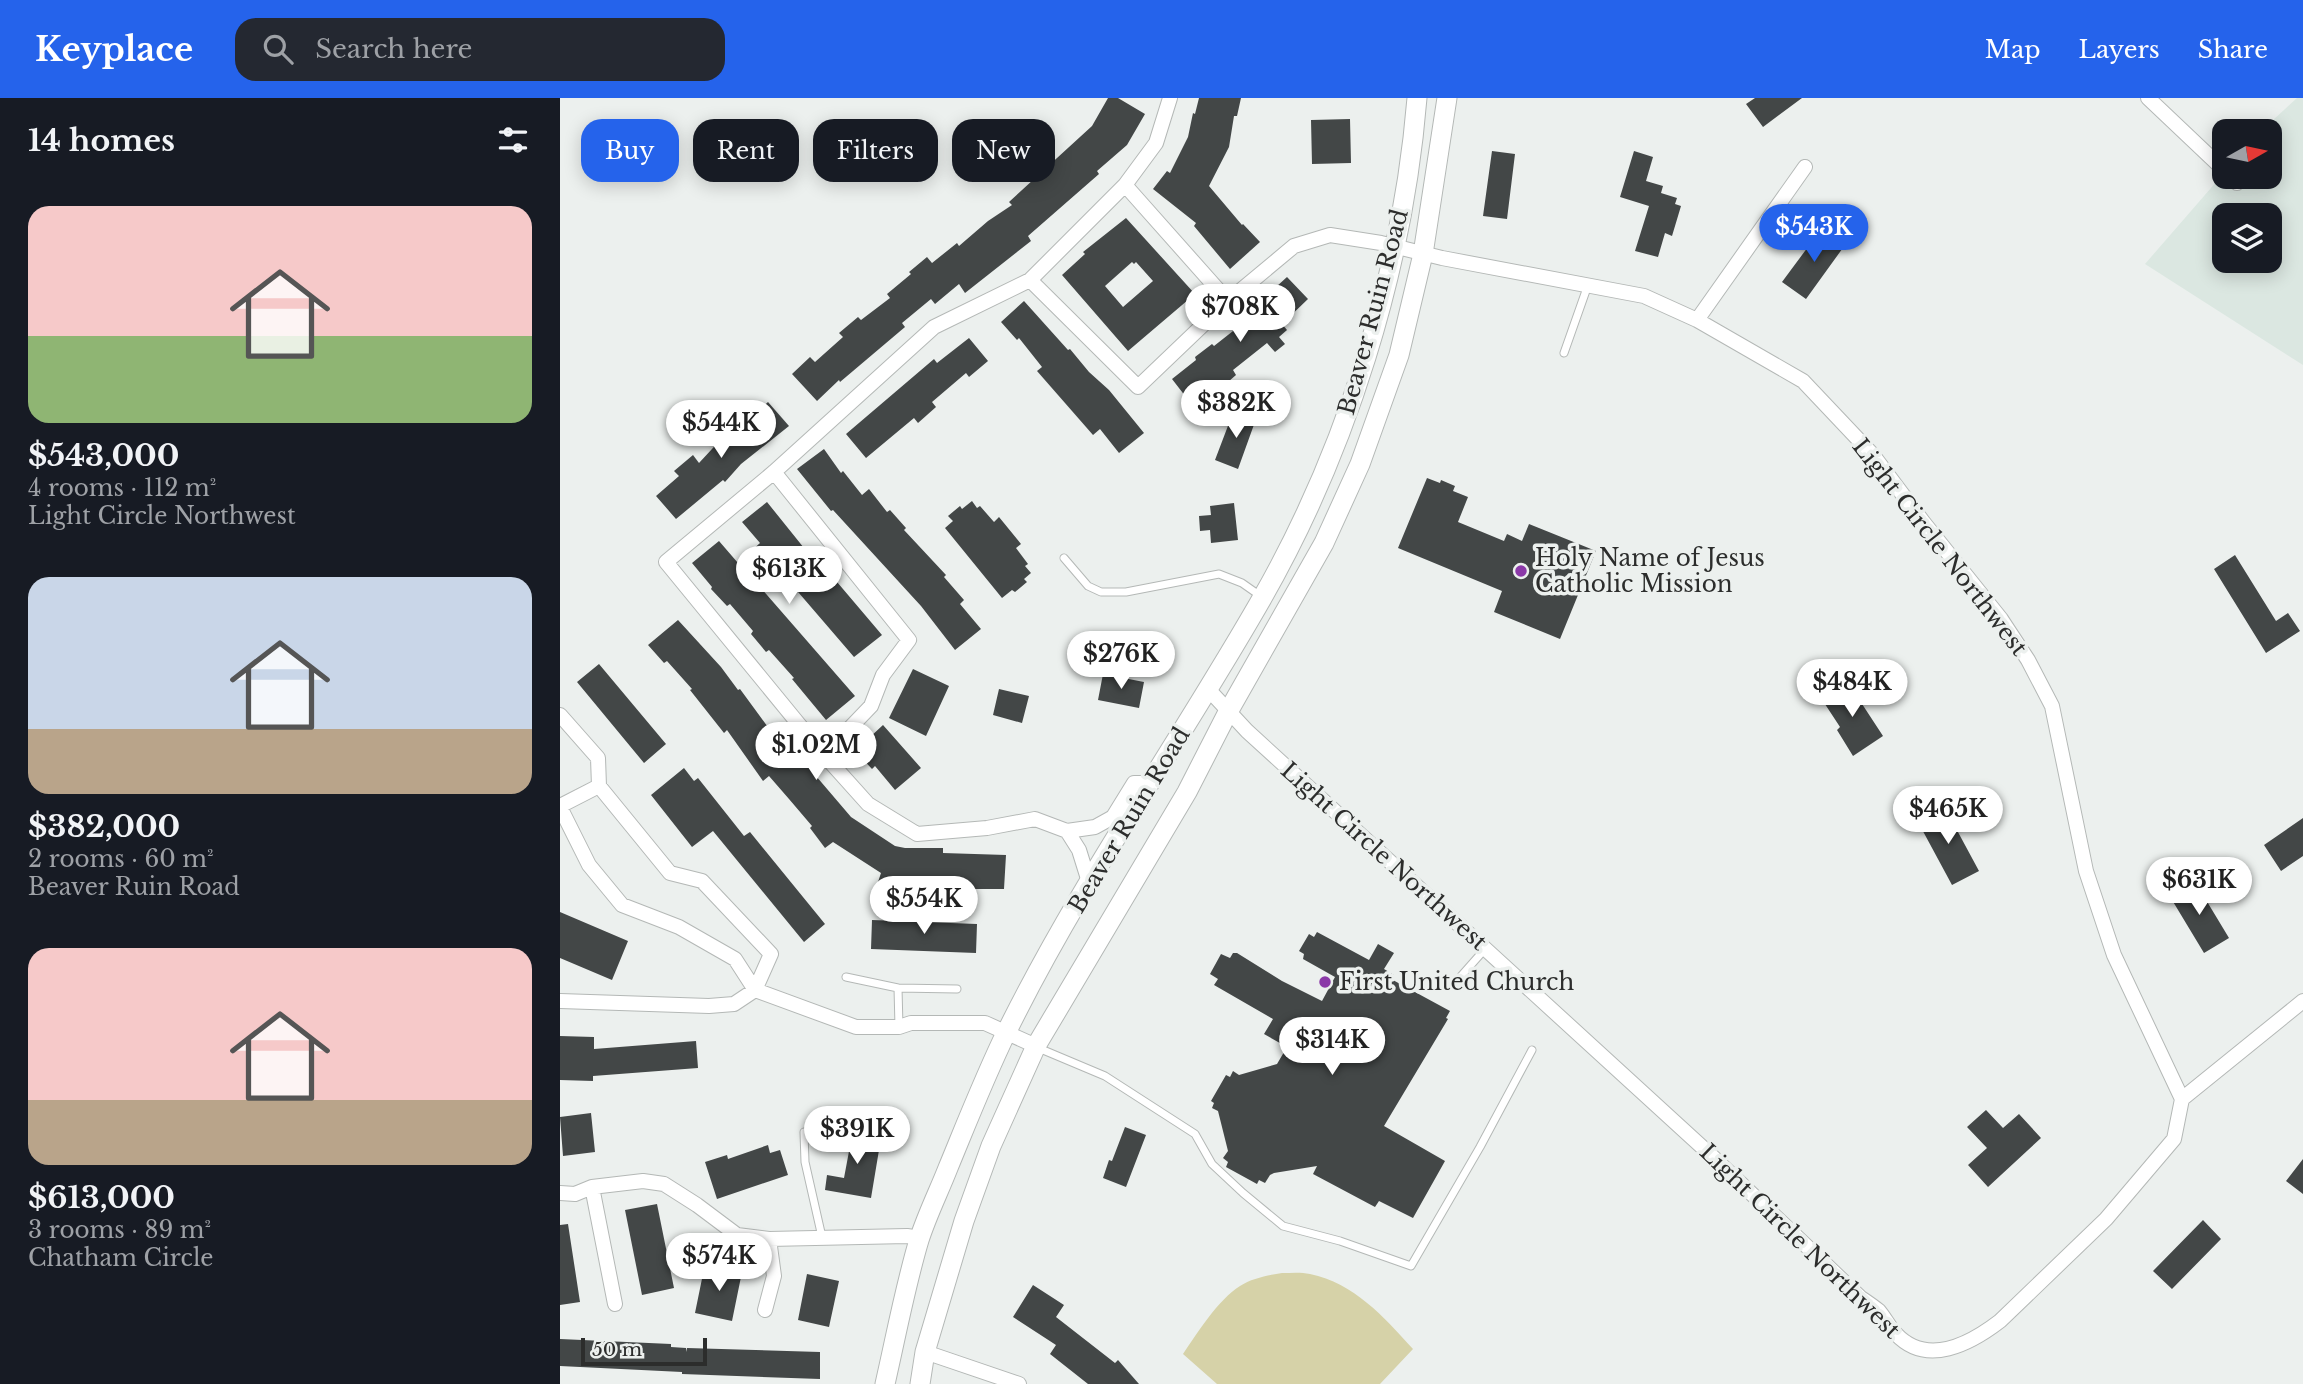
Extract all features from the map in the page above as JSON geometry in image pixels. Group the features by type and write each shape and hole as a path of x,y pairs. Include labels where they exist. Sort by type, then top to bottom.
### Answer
{"main road":[{"name":"Beaver Ruin Road","path":"885,1384 920,1238 1007,1032 1089,882 1263,598 1303,520 1335,447 1371,338 1394,248 1414,141 1417,98"},
{"name":"Beaver Ruin Road","path":"920,1384 925,1352 964,1221 992,1146 1036,1046 1186,792 1324,543 1360,464 1399,355 1423,254 1447,98"}],"street":[{"path":"1151,783 1135,783 1113,817 1095,827 1067,831 1035,819 987,828 916,834 868,804 824,755 666,562 774,472 934,327 1030,280 1125,185 1156,143 1170,98"},
{"path":"2148,98 2212,159"},
{"path":"1697,320 1805,167"},
{"path":"1125,185 1227,301"},
{"name":"Light Circle Northwest","path":"1030,280 1138,387 1227,301 1294,246 1330,235 1644,296 1697,320 1802,381 1873,455 2001,619 2028,660 2052,706 2086,872 2114,956 2182,1099 2174,1139 2106,1219 2000,1321 1982,1335 1946,1351 1918,1349 1896,1335 1880,1312 1861,1298 1703,1148 1228,712 1208,689"},
{"path":"774,472 909,640 883,675 871,706 824,755"},
{"path":"560,715 598,758 599,786 670,873 702,881 771,954 755,990 734,1004 709,1006 560,1001"},
{"path":"599,786 560,807 589,865 622,905 679,926 735,959 755,990 856,1027 899,1027 911,1023 985,1023 1036,1046"},
{"path":"1067,831 1079,850 1089,882"},
{"path":"2182,1099 2303,1001"},
{"path":"560,1193 575,1194 592,1187 643,1181 664,1184 737,1235 769,1239 920,1238"},
{"path":"592,1187 615,1304"},
{"path":"765,1310 774,1276 769,1239"},
{"path":"925,1352 1019,1384"}],"lane":[{"path":"1564,353 1588,285"},
{"path":"1064,558 1088,586 1101,592 1126,592 1219,574 1242,583 1263,598"},
{"path":"1454,985 1485,949"},
{"path":"846,977 898,988 957,989"},
{"path":"898,988 899,1027"},
{"path":"1036,1046 1105,1076 1195,1134 1212,1164 1283,1226 1340,1241 1411,1266 1532,1051"},
{"path":"804,1132 804,1162 822,1238"}],"shaded area":[{"path":"2297,98 2303,98 2303,365 2145,264 2212,187 2212,189 2282,189 2282,119 2274,119"},
{"path":"1282,1273 1310,1274 1341,1285 1367,1303 1413,1349 1380,1384 1217,1384 1183,1354 1209,1317 1232,1292 1250,1281"}],"building":[{"path":"1108,98 1118,98 1145,114 1127,145 1097,171 1099,174 1028,236 1031,241 965,293 959,284 935,304 931,299 902,323 905,327 817,401 792,374 810,357 815,362 843,337 839,333 858,317 861,320 890,298 887,294 927,257 932,263 957,243 959,246 1012,205 1009,202 1031,182 1055,182 1055,160 1092,126"},
{"path":"1199,98 1241,98 1237,116 1234,116 1229,147 1209,186 1260,242 1230,269 1194,226 1196,223 1153,189 1167,171 1170,173 1188,137"},
{"path":"1755,98 1802,98 1763,127 1746,104"},
{"path":"1350,119 1351,163 1312,164 1311,120"},
{"path":"1492,151 1515,154 1507,219 1483,216"},
{"path":"1634,151 1653,157 1646,181 1663,186 1661,193 1677,198 1675,204 1681,206 1672,236 1665,233 1658,257 1635,251 1649,206 1620,197"},
{"path":"1126,218 1195,294 1128,351 1062,275 1085,254 1083,252","holes":["1132,262 1136,262 1153,281 1123,307 1105,286"]},
{"path":"1822,228 1845,245 1806,299 1782,282"},
{"path":"1287,277 1308,299 1282,324 1287,330 1279,337 1285,344 1275,352 1267,343 1233,370 1236,375 1196,410 1172,379 1196,360 1195,357 1247,320 1244,316"},
{"path":"1024,301 1109,390 1144,433 1119,453 1100,429 1093,435 1037,371 1042,367 1019,338 1017,340 1001,322"},
{"path":"969,338 988,361 969,377 966,373 932,402 936,407 918,423 914,418 866,458 846,434 934,359 937,363"},
{"path":"768,402 789,426 741,464 725,482 723,480 676,519 656,496 679,476 674,471 693,455 699,463 724,436 722,434 742,417 746,422"},
{"path":"1234,410 1256,419 1238,469 1215,460"},
{"path":"824,449 841,473 843,471 862,495 869,489 887,512 890,510 964,600 960,604 981,629 955,650 921,606 833,510 831,511 797,469"},
{"name":"Holy Name of Jesus Catholic Mission","path":"1427,478 1455,486 1453,491 1468,497 1458,522 1504,541 1507,534 1522,541 1529,524 1596,551 1560,639 1494,612 1502,591 1398,548"},
{"path":"972,501 994,522 999,517 1021,544 1016,548 1031,573 1024,579 1027,582 1002,598 945,528 953,521 948,516 960,506 962,509"},
{"path":"767,502 882,635 854,657 774,564 754,580 855,696 826,720 792,679 794,678 769,650 766,652 751,634 753,631 730,604 727,606 711,589 692,563 719,541 738,563 760,543 742,522"},
{"path":"1234,503 1238,540 1211,543 1210,530 1200,531 1199,516 1211,515 1210,506"},
{"path":"2235,555 2276,621 2288,613 2300,631 2266,653 2214,569"},
{"path":"678,620 738,690 740,689 776,738 778,737 797,760 802,755 851,817 895,846 943,848 943,853 1006,855 1004,889 902,889 878,882 881,873 833,842 825,848 810,828 812,826 769,776 763,781 727,730 724,733 690,690 692,689 667,661 664,663 648,645"},
{"path":"599,664 666,744 644,763 577,682"},
{"path":"913,669 949,686 926,736 889,718"},
{"path":"1103,674 1144,682 1139,708 1098,700"},
{"path":"1847,681 1883,736 1853,756 1837,730 1840,727 1821,698"},
{"path":"999,689 1029,696 1022,723 993,715"},
{"path":"883,725 921,768 895,790 875,766 872,769 855,751"},
{"path":"684,768 694,781 698,778 744,836 750,832 825,924 804,942 713,831 692,847 651,795"},
{"path":"1945,808 1979,871 1952,885 1918,822"},
{"path":"2303,818 2303,856 2281,871 2264,845"},
{"path":"2194,880 2229,938 2204,953 2169,895"},
{"path":"560,912 628,941 612,980 560,958"},
{"path":"872,920 977,924 976,953 871,949"},
{"path":"1317,932 1369,960 1378,944 1394,953 1384,969 1394,975 1391,979 1450,1011 1446,1018 1448,1019 1384,1126 1445,1161 1413,1218 1379,1201 1375,1207 1313,1174 1317,1166 1274,1173 1265,1183 1259,1180 1257,1184 1226,1167 1228,1162 1223,1158 1228,1151 1218,1111 1212,1108 1214,1103 1211,1101 1226,1075 1230,1077 1233,1071 1239,1075 1277,1064 1287,1047 1264,1034 1273,1019 1214,985 1218,979 1210,974 1221,954 1230,958 1233,953 1237,953 1282,981 1322,1001 1335,977 1303,959 1304,954 1299,951 1309,934 1314,937"},
{"path":"560,1036 594,1037 594,1049 696,1041 698,1068 593,1076 593,1081 560,1080"},
{"path":"1986,1110 2003,1128 2019,1114 2041,1138 1988,1187 1968,1165 1987,1148 1967,1127"},
{"path":"591,1113 595,1152 563,1156 560,1117"},
{"path":"1125,1127 1146,1135 1126,1187 1103,1178"},
{"path":"839,1131 881,1138 871,1198 825,1190 827,1175 844,1178 850,1146 836,1144"},
{"path":"768,1145 770,1153 780,1150 788,1175 717,1199 705,1162 727,1155 728,1159"},
{"path":"2303,1159 2303,1194 2286,1181"},
{"path":"657,1204 674,1288 642,1295 625,1210"},
{"path":"2203,1220 2221,1239 2172,1289 2153,1271"},
{"path":"568,1224 580,1302 560,1305 560,1225"},
{"path":"705,1264 742,1272 732,1321 695,1313"},
{"path":"807,1274 839,1281 829,1327 798,1320"},
{"path":"1033,1285 1064,1305 1056,1317 1115,1363 1118,1360 1139,1384 1088,1384 1050,1354 1056,1345 1013,1317"},
{"path":"560,1339 671,1344 671,1347 686,1348 686,1352 687,1348 820,1352 820,1379 560,1366"}],"place":[{"name":"Holy Name of Jesus Catholic Mission","path":"1521,571"},
{"name":"First United Church","path":"1325,982"}]}
